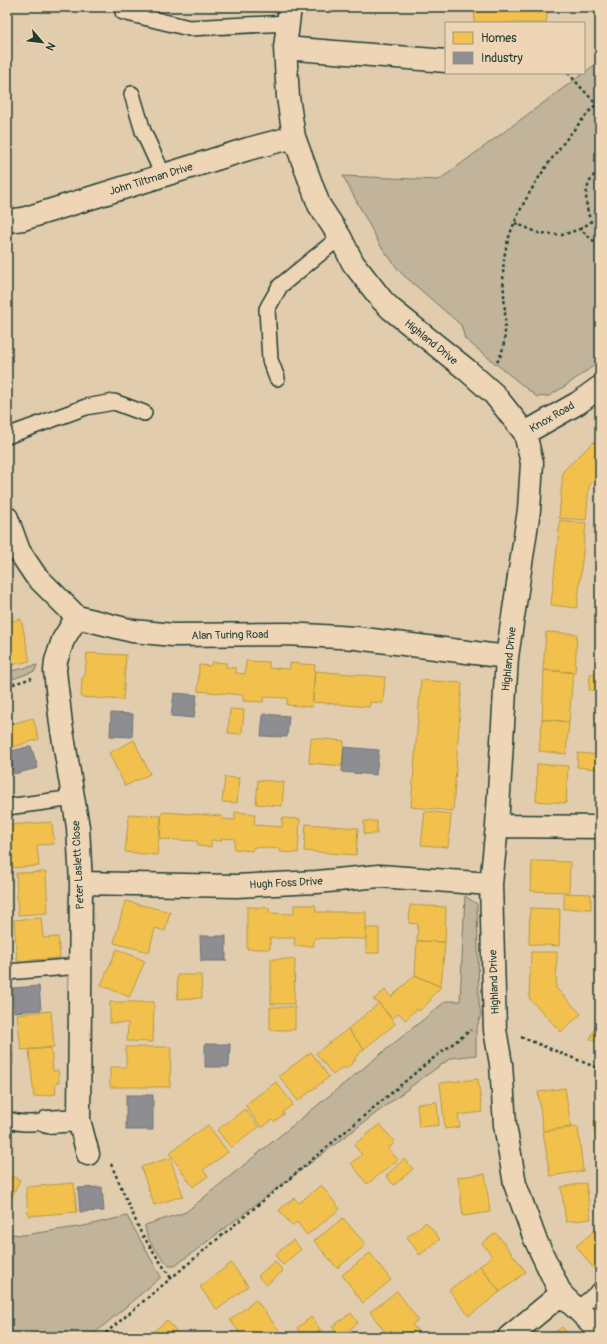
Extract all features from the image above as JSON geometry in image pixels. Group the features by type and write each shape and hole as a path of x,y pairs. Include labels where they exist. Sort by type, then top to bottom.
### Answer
{"street":[{"name":"Highland Drive","path":"289,15 285,48 288,97 294,137 319,205 340,237 353,263 382,300 494,394 525,433 532,463 529,510 507,657 497,826 491,884 495,1030 501,1064 505,1125 515,1184 535,1239 561,1294 600,1331"},
{"path":"285,48 445,61"},
{"name":"John Tiltman Drive","path":"7,221 23,219 248,148 294,137"},
{"name":"Knox Road","path":"525,433 578,403 600,387"},
{"path":"8,523 19,551 34,575 77,617"},
{"name":"Alan Turing Road","path":"77,617 133,631 173,636 286,634 356,638 507,657"},
{"name":"Peter Laslett Close","path":"77,617 63,640 56,661 55,671 60,724 78,827 81,882 79,1120 88,1154"},
{"path":"497,826 600,827"},
{"name":"Hugh Foss Drive","path":"81,882 236,886 317,882 379,876 491,884"},
{"path":"47,1122 79,1120"},
{"path":"509,1337 561,1294"}],"lane":[{"path":"123,12 189,28 289,15"},
{"path":"132,94 143,131 163,175"},
{"path":"277,378 270,360 267,309 280,286 340,237"},
{"path":"7,436 93,405 114,402 144,414"},
{"path":"7,807 74,798"},
{"path":"7,972 81,966"},
{"path":"7,1119 28,1123 47,1122"},
{"path":"577,1310 600,1290"}],"path":[{"path":"569,74 596,104"},
{"path":"482,384 499,359 504,340 504,259 514,223 522,206 547,167 579,123 600,100"},
{"path":"514,223 539,234 562,235 580,229 591,222 585,201 586,190 596,172 600,169"},
{"path":"580,229 595,242 600,244"},
{"path":"101,1337 427,1063 476,1026 528,1039 600,1069"},
{"path":"88,1154 110,1162 141,1233 171,1278"}],"shaded area":[{"path":"600,61 600,361 549,396 537,397 465,339 461,325 401,273 380,245 343,176 439,180 582,74 585,74 585,72"},
{"path":"37,665 35,671 7,681 7,672"},
{"path":"465,896 477,904 479,1002 481,1015 476,1030 476,1055 451,1058 421,1079 175,1266 169,1266 157,1252 147,1236 145,1225 186,1212 446,1001 460,1001"},
{"path":"127,1216 161,1277 90,1337 7,1337 7,1234 24,1235 84,1226"}],"building: Homes":[{"path":"475,7 548,7 546,22 474,22"},
{"path":"597,439 600,442 600,475 589,486 586,520 559,518 563,471"},
{"path":"560,520 586,523 577,608 551,605"},
{"path":"21,619 30,661 7,666 7,622"},
{"path":"546,632 577,634 575,673 543,670"},
{"path":"87,653 126,655 123,700 81,697 82,678 85,675"},
{"path":"246,661 269,662 269,668 290,669 290,663 315,665 312,707 287,705 287,698 264,697 263,702 243,701 243,695 198,691 199,665 210,666 212,662 226,663 226,667 236,668 236,673 245,674"},
{"path":"544,670 573,672 569,722 542,719"},
{"path":"315,671 385,677 383,703 370,702 369,707 313,702"},
{"path":"590,674 600,674 600,690 589,690"},
{"path":"421,680 462,683 453,811 411,807"},
{"path":"7,707 12,724 33,718 39,739 7,749"},
{"path":"230,709 244,710 242,734 228,733"},
{"path":"542,719 569,722 566,754 539,751"},
{"path":"311,738 344,741 342,766 309,763"},
{"path":"134,740 150,774 125,786 109,753"},
{"path":"578,753 600,755 600,769 577,767"},
{"path":"537,764 568,766 566,803 536,801"},
{"path":"225,777 239,778 237,803 222,802"},
{"path":"258,780 284,782 282,806 256,804"},
{"path":"425,811 451,814 448,847 421,845"},
{"path":"162,812 222,816 222,819 235,820 235,812 255,814 254,825 282,827 282,818 300,819 298,853 280,852 281,849 253,847 252,851 234,849 235,839 222,838 221,841 211,840 211,847 198,846 197,841 160,839"},
{"path":"129,814 161,816 157,855 125,852"},
{"path":"364,821 377,821 377,834 364,834"},
{"path":"52,822 54,844 37,845 39,866 11,868 8,825"},
{"path":"306,824 358,828 356,855 304,851"},
{"path":"532,861 570,862 569,892 531,891"},
{"path":"46,872 48,913 18,915 16,873"},
{"path":"564,893 591,894 591,909 564,909"},
{"path":"125,901 170,912 165,931 155,928 149,952 114,943"},
{"path":"294,905 315,905 316,912 366,912 366,939 314,938 314,946 294,946 295,938 270,938 270,949 247,949 247,907 269,908 269,913 294,914"},
{"path":"410,905 446,907 445,942 417,941 418,924 409,923"},
{"path":"530,908 560,909 559,946 529,944"},
{"path":"41,918 43,938 58,937 60,958 17,961 14,920"},
{"path":"366,928 379,928 379,953 366,953"},
{"path":"417,941 445,942 441,987 415,975"},
{"path":"117,949 145,961 129,997 101,985"},
{"path":"531,952 557,952 556,988 581,1014 561,1032 529,998"},
{"path":"271,959 295,959 294,1004 271,1004"},
{"path":"177,975 201,975 202,998 178,999"},
{"path":"415,975 441,987 430,998 431,1000 419,1011 417,1009 405,1020 399,1013 392,1019 379,1003 373,1000 385,990 391,997"},
{"path":"110,1002 154,1002 153,1042 127,1041 128,1023 110,1023"},
{"path":"379,1003 395,1024 364,1049 348,1029"},
{"path":"270,1007 295,1007 295,1030 270,1030"},
{"path":"51,1011 54,1047 21,1050 17,1014"},
{"path":"600,1016 600,1043 590,1039"},
{"path":"348,1029 364,1049 354,1059 356,1060 345,1069 343,1067 333,1075 316,1053"},
{"path":"126,1047 171,1047 170,1087 110,1087 110,1067 126,1067"},
{"path":"51,1048 53,1071 58,1070 59,1082 55,1084 56,1094 34,1097 29,1050"},
{"path":"7,1050 13,1050 13,1064 7,1065"},
{"path":"311,1052 329,1077 298,1101 279,1076"},
{"path":"478,1079 482,1112 458,1115 460,1127 445,1129 440,1083"},
{"path":"276,1082 293,1104 274,1122 272,1120 262,1128 245,1105"},
{"path":"565,1088 571,1127 543,1131 538,1092"},
{"path":"437,1102 439,1125 419,1127 417,1104"},
{"path":"245,1109 259,1127 231,1148 217,1130"},
{"path":"600,1120 600,1135 595,1135 594,1121"},
{"path":"380,1124 395,1143 388,1148 398,1160 367,1184 351,1163 362,1155 354,1145"},
{"path":"208,1125 228,1152 203,1170 208,1176 193,1187 169,1153"},
{"path":"578,1127 583,1171 550,1176 543,1131"},
{"path":"170,1158 183,1196 154,1205 141,1167"},
{"path":"404,1159 413,1169 394,1185 386,1176"},
{"path":"7,1174 20,1180 7,1207"},
{"path":"485,1174 490,1212 463,1216 458,1177"},
{"path":"74,1183 77,1212 28,1216 26,1187"},
{"path":"586,1183 591,1219 566,1222 561,1187"},
{"path":"321,1185 340,1209 307,1235 297,1222 292,1226 279,1210 294,1198 299,1203"},
{"path":"343,1218 366,1245 337,1268 314,1241"},
{"path":"426,1222 440,1239 420,1255 407,1237"},
{"path":"599,1227 600,1274 599,1275 576,1246"},
{"path":"496,1233 526,1272 500,1292 480,1266 492,1256 482,1243"},
{"path":"293,1240 301,1249 283,1265 275,1255"},
{"path":"370,1253 391,1280 363,1303 342,1275"},
{"path":"275,1261 283,1271 266,1285 258,1276"},
{"path":"231,1263 248,1286 217,1310 200,1287"},
{"path":"480,1266 500,1292 469,1316 449,1290"},
{"path":"397,1291 418,1320 412,1324 422,1337 389,1337 370,1312"},
{"path":"256,1300 284,1337 243,1337 230,1320"},
{"path":"351,1313 358,1323 339,1337 332,1327"},
{"path":"311,1317 323,1333 318,1337 303,1337 297,1328"},
{"path":"167,1320 181,1337 147,1337"},
{"path":"562,1327 570,1337 549,1337"}],"building: Industry":[{"path":"174,693 197,695 194,718 171,716"},
{"path":"111,713 133,714 132,737 110,736"},
{"path":"263,714 289,716 287,737 261,736"},
{"path":"31,746 38,768 14,774 8,752"},
{"path":"344,747 379,750 376,775 342,772"},
{"path":"200,936 226,936 226,961 201,961"},
{"path":"39,986 41,1010 14,1012 13,988"},
{"path":"205,1044 230,1044 229,1067 205,1067"},
{"path":"126,1095 153,1095 153,1130 126,1130"},
{"path":"102,1187 104,1211 80,1212 78,1188"}]}
